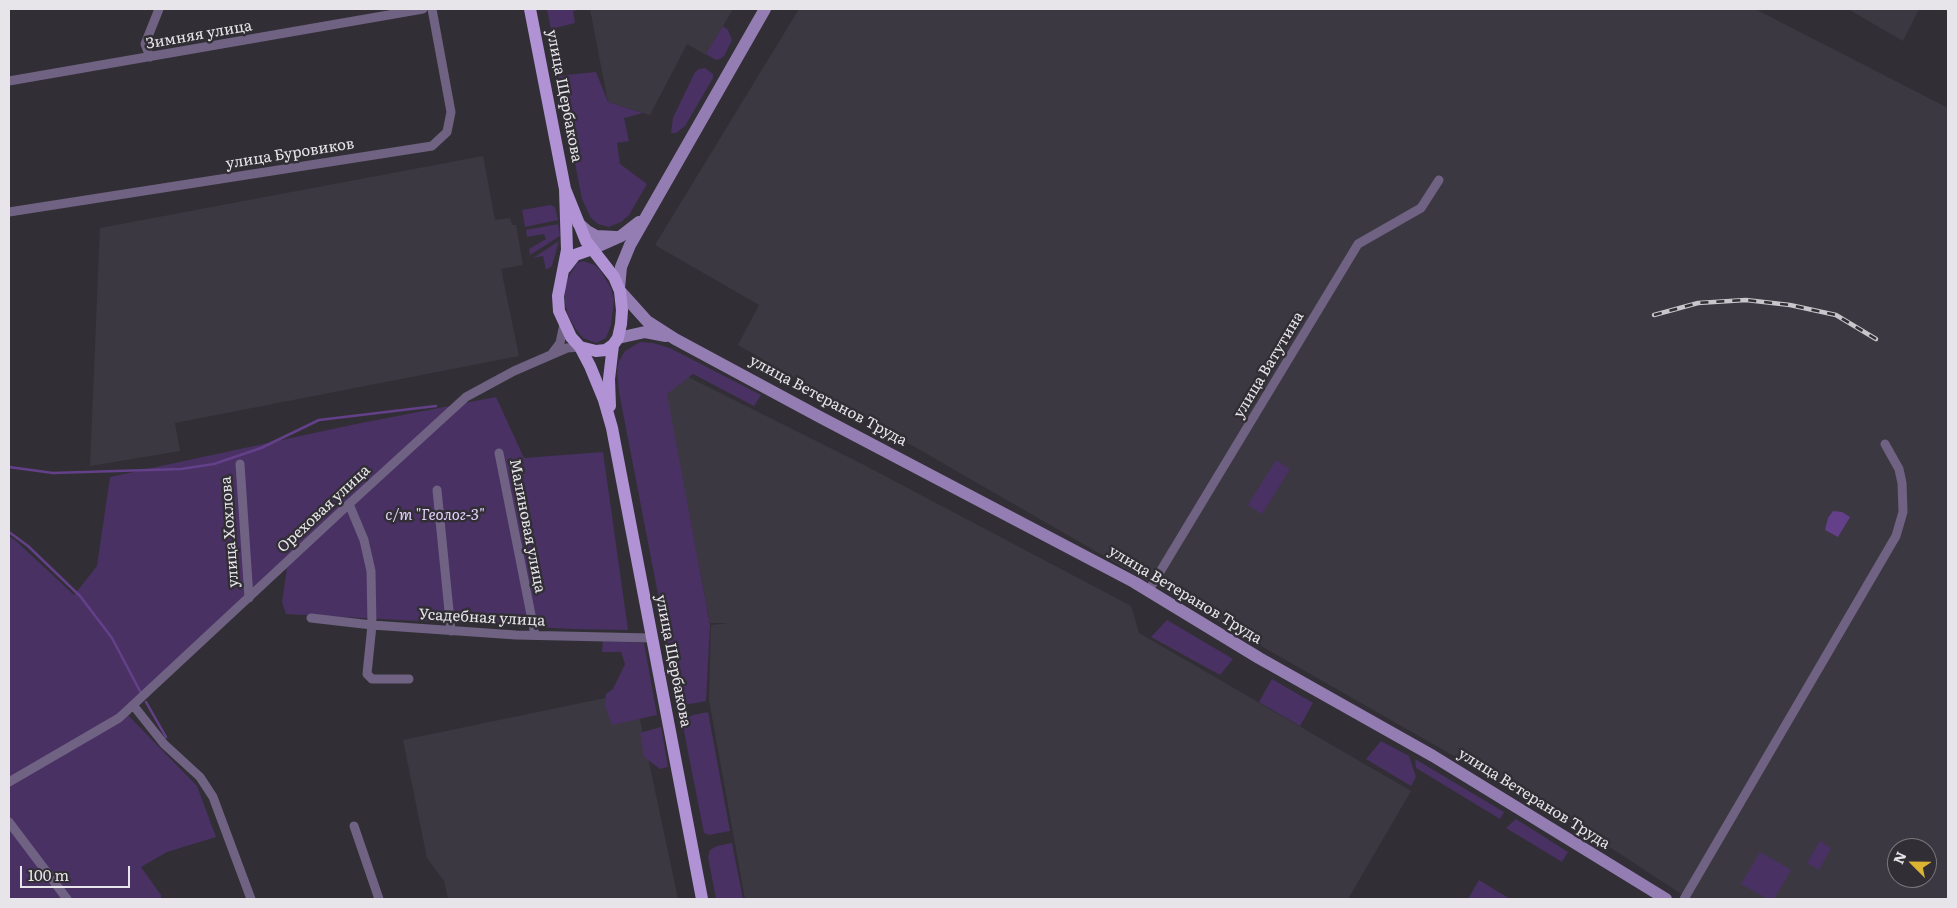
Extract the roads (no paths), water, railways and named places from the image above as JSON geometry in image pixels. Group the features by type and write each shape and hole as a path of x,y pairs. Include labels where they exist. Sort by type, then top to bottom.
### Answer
{"main road":[{"name":"улица Щербакова","path":"530,9 565,189"},
{"path":"612,428 609,379 622,310 619,289 620,273 625,256 651,206 765,9"},
{"path":"565,189 578,223 592,249 609,269 619,289 648,321 675,339"},
{"path":"565,189 567,250 558,296 560,311 564,324 571,337 580,347 597,382 612,428"},
{"path":"563,270 575,255 621,236 640,221 651,206"},
{"path":"578,223 596,236 606,238 621,236"},
{"path":"580,347 596,351 606,350 616,342 644,332 659,333 675,339"},
{"name":"улица Ветеранов Труда","path":"675,339 1149,590 1260,658 1441,760 1666,899"},
{"name":"улица Щербакова","path":"612,428 702,899"}],"street":[{"path":"150,57 144,44 159,9"},
{"name":"Зимняя улица","path":"9,81 423,9"},
{"name":"улица Буровиков","path":"9,212 432,146 447,132 451,112 432,9"},
{"name":"улица Ватутина","path":"1149,590 1358,244 1421,208 1439,180"},
{"path":"550,355 560,343 564,324"},
{"name":"Ореховая улица","path":"133,706 348,504 466,397 514,371 550,355 567,348 580,347"},
{"path":"1684,899 1896,536 1903,512 1902,483 1899,469 1885,444"},
{"name":"Малиновая улица","path":"499,452 535,635"},
{"name":"улица Хохлова","path":"240,464 249,598"},
{"path":"437,490 451,631"},
{"path":"348,504 364,540 371,570 372,625 367,674 372,679 409,679"},
{"name":"Усадебная улица","path":"310,618 451,631 652,638"},
{"path":"9,782 119,718 133,706 164,744 200,777 212,797 251,899"},
{"path":"9,822 67,899"},
{"path":"354,826 379,899"}],"waterway":[{"path":"9,467 53,473 181,469 214,464 261,448 319,420 436,406"},
{"path":"9,532 28,546 80,596 112,638 141,693"},
{"path":"146,702 166,737"}],"railway":[{"path":"1654,315 1698,303 1746,300 1790,305 1836,315 1876,339"}],"park label":[{"name":"с/т \"Геолог-3\"","path":"435,516"}]}
